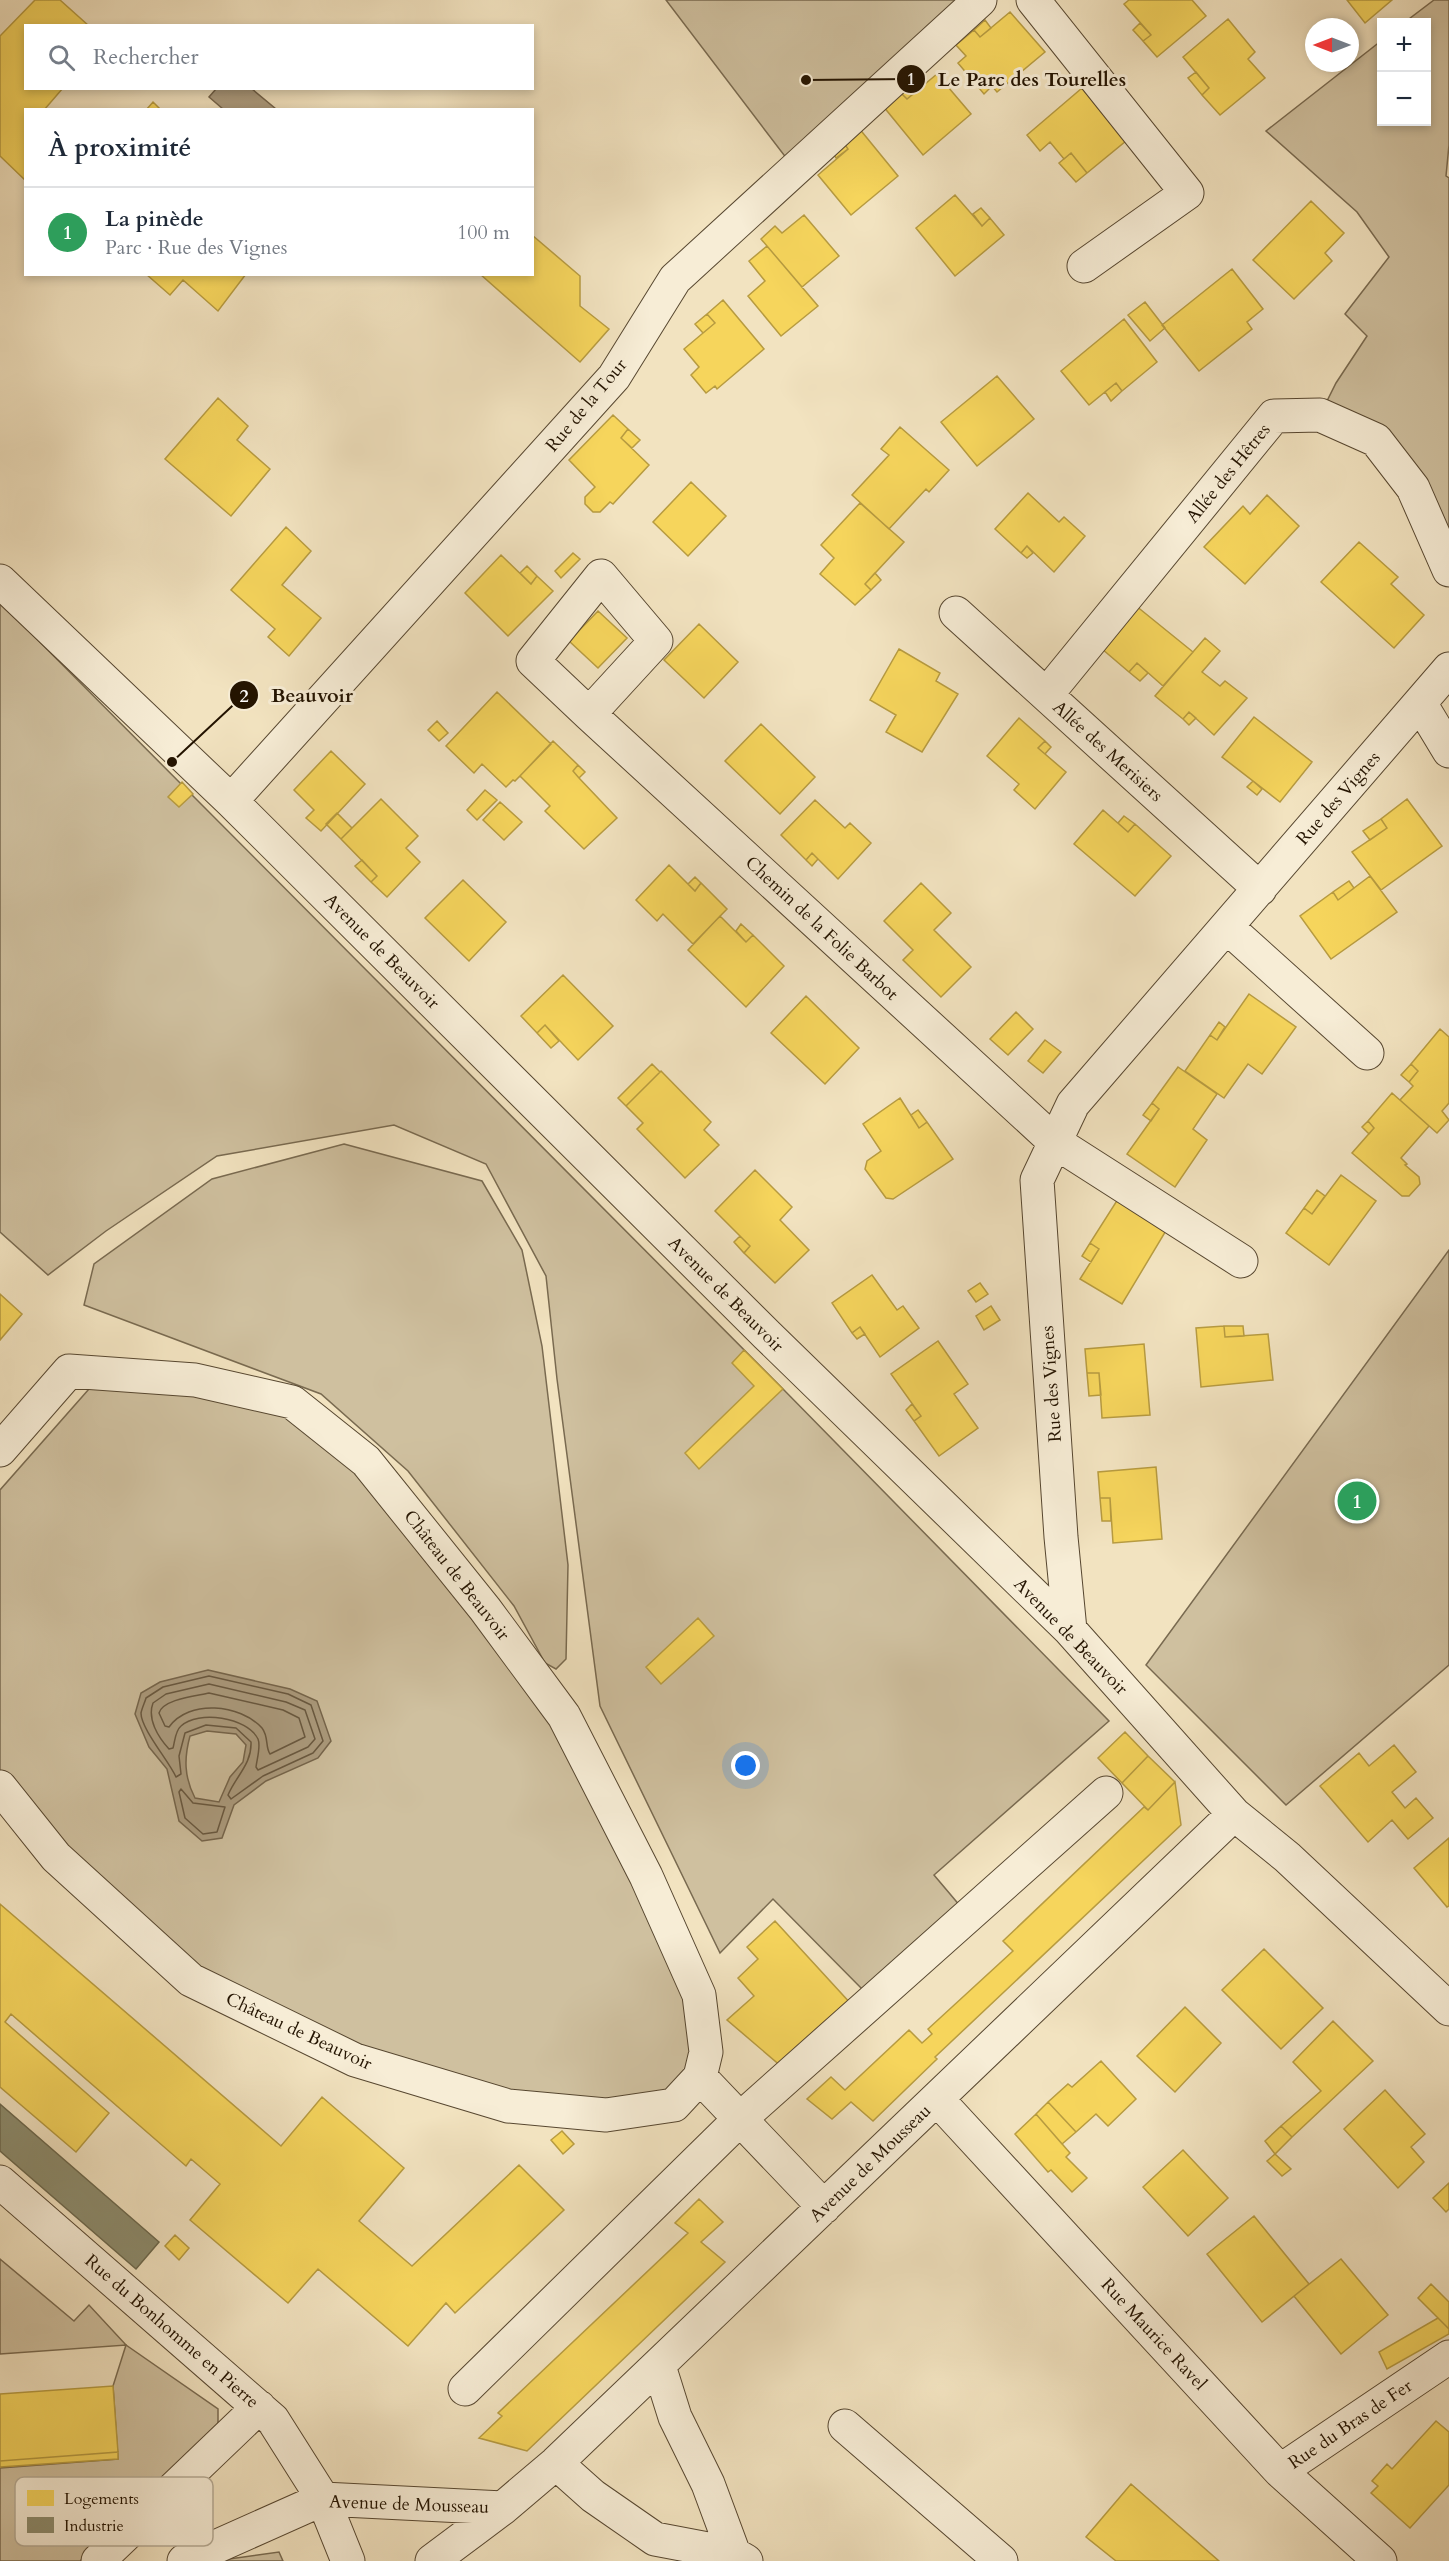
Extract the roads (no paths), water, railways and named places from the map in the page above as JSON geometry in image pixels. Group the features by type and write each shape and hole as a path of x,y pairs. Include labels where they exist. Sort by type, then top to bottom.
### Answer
{"street":[{"name":"Rue de la Tour","path":"231,801 614,377 675,279 980,0"},
{"path":"1033,0 1187,193 1084,266"},
{"name":"Allée des Hêtres","path":"1047,694 1274,416 1320,415 1376,440 1413,488 1449,570"},
{"name":"Avenue de Beauvoir","path":"0,581 231,801 767,1335 1070,1630 1234,1814 1287,1857 1449,2009"},
{"name":"Allée des Merisiers","path":"956,613 1260,889"},
{"name":"Rue des Vignes","path":"1070,1630 1060,1525 1037,1180 1073,1104 1449,669"},
{"path":"1420,703 1449,751"},
{"name":"Chemin de la Folie Barbot","path":"589,714 1055,1142"},
{"path":"1227,927 1367,1053"},
{"path":"1055,1142 1241,1261"},
{"name":"Château de Beauvoir","path":"0,1450 69,1371 195,1380 291,1402 366,1461 485,1609 564,1716 646,1876 699,1995 706,2052 700,2077 674,2105 606,2115 508,2106 355,2060 191,1980 56,1857 0,1787"},
{"path":"465,2389 740,2119 1106,1793"},
{"name":"Avenue de Mousseau","path":"432,2561 503,2508 556,2463 1234,1814"},
{"path":"700,2077 824,2207"},
{"name":"Rue Maurice Ravel","path":"937,2099 1280,2471 1380,2561"},
{"name":"Rue du Bonhomme en Pierre","path":"0,2182 273,2420 323,2499 348,2561"},
{"name":"Rue du Bras de Fer","path":"1280,2471 1449,2357"},
{"path":"659,2366 675,2417 740,2557"},
{"path":"186,2477 259,2407"},
{"path":"845,2426 1001,2561"},
{"path":"556,2463 593,2496 655,2539 740,2557"},
{"name":"Avenue de Mousseau","path":"184,2561 323,2499 503,2508"},
{"path":"98,2561 114,2546"}],"water":[{"path":"215,90 253,90 275,108 222,108 209,97"},
{"path":"208,1670 290,1689 317,1701 331,1741 318,1758 266,1781 234,1805 222,1838 202,1841 179,1821 167,1769 149,1747 135,1714 141,1693 160,1682","holes":["207,1731 236,1734 246,1745 243,1762 230,1777 219,1802 195,1798 186,1767 190,1736"]}],"place":[{"name":"Le Parc des Tourelles","path":"806,80"},
{"name":"Beauvoir","path":"172,762"},
{"name":"La pinède","path":"1357,1501"}]}
